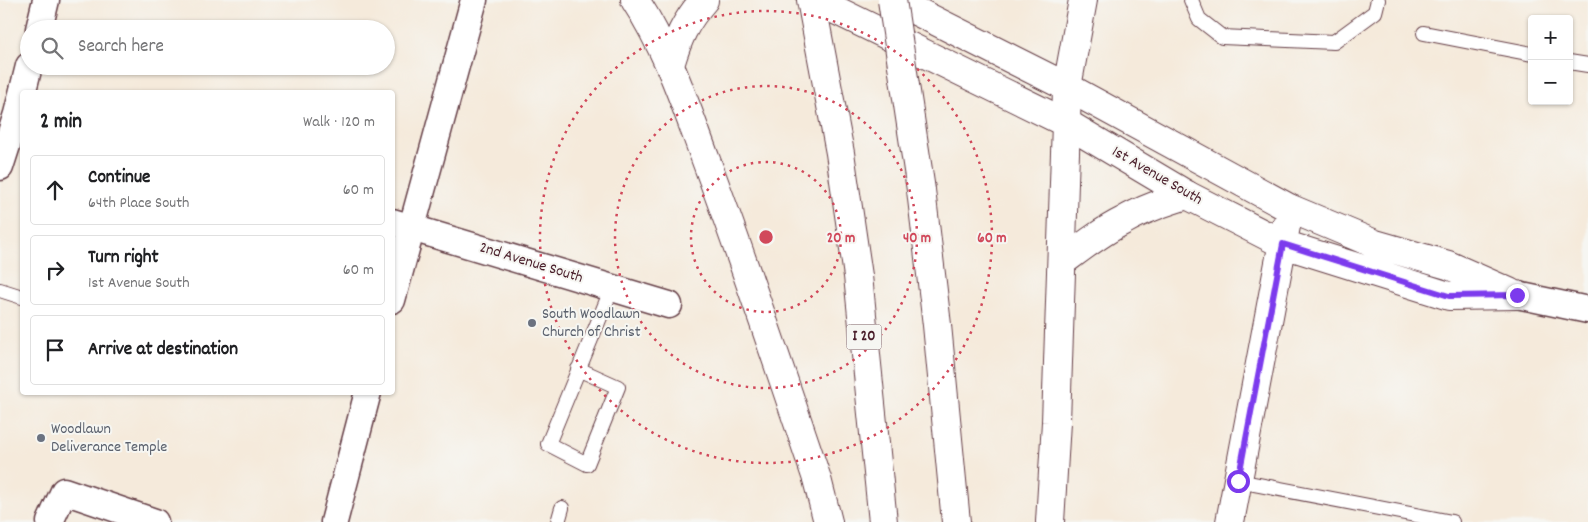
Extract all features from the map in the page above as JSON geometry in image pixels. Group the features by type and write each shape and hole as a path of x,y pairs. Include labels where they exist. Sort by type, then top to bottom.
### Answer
{"main road":[{"path":"635,0 646,16 670,65 722,203 818,479 828,522"},
{"path":"670,65 679,37 691,14 704,0"},
{"name":"1st Avenue South","path":"813,0 1066,123 1188,195 1283,244 1449,296 1517,295"},
{"name":"I 20","path":"813,0 840,153 858,276 883,522"},
{"path":"893,0 921,190 937,325 956,522"},
{"name":"1st Avenue South","path":"893,0 1067,87 1289,208 1375,244 1448,265 1517,295"},
{"path":"1050,522 1056,422 1067,87 1083,0"},
{"path":"1062,262 1094,238 1123,220 1154,206 1188,195"},
{"path":"1230,522 1289,208"}],"street":[{"path":"41,20 46,0"},
{"path":"395,278 402,225 474,0"},
{"path":"24,90 27,75"},
{"path":"0,167 20,114"},
{"name":"2nd Avenue South","path":"402,225 669,305"},
{"name":"1st Avenue South","path":"1517,295 1588,310"},
{"path":"334,522 367,395"},
{"path":"50,522 64,491 155,522"}],"lane":[{"path":"1191,0 1199,19 1222,37 1334,42 1375,12 1378,0"},
{"path":"1424,33 1528,53"},
{"path":"1573,63 1588,65"},
{"path":"578,369 618,387 587,464 548,444 578,369 612,288"},
{"path":"0,290 20,296"},
{"path":"1238,481 1452,522"},
{"path":"558,522 562,508"}],"place":[{"name":"South Woodlawn Church of Christ","path":"532,323"},
{"name":"Woodlawn Deliverance Temple","path":"41,438"}],"route":[{"path":"1238,481 1283,244 1449,296 1517,295"}]}
